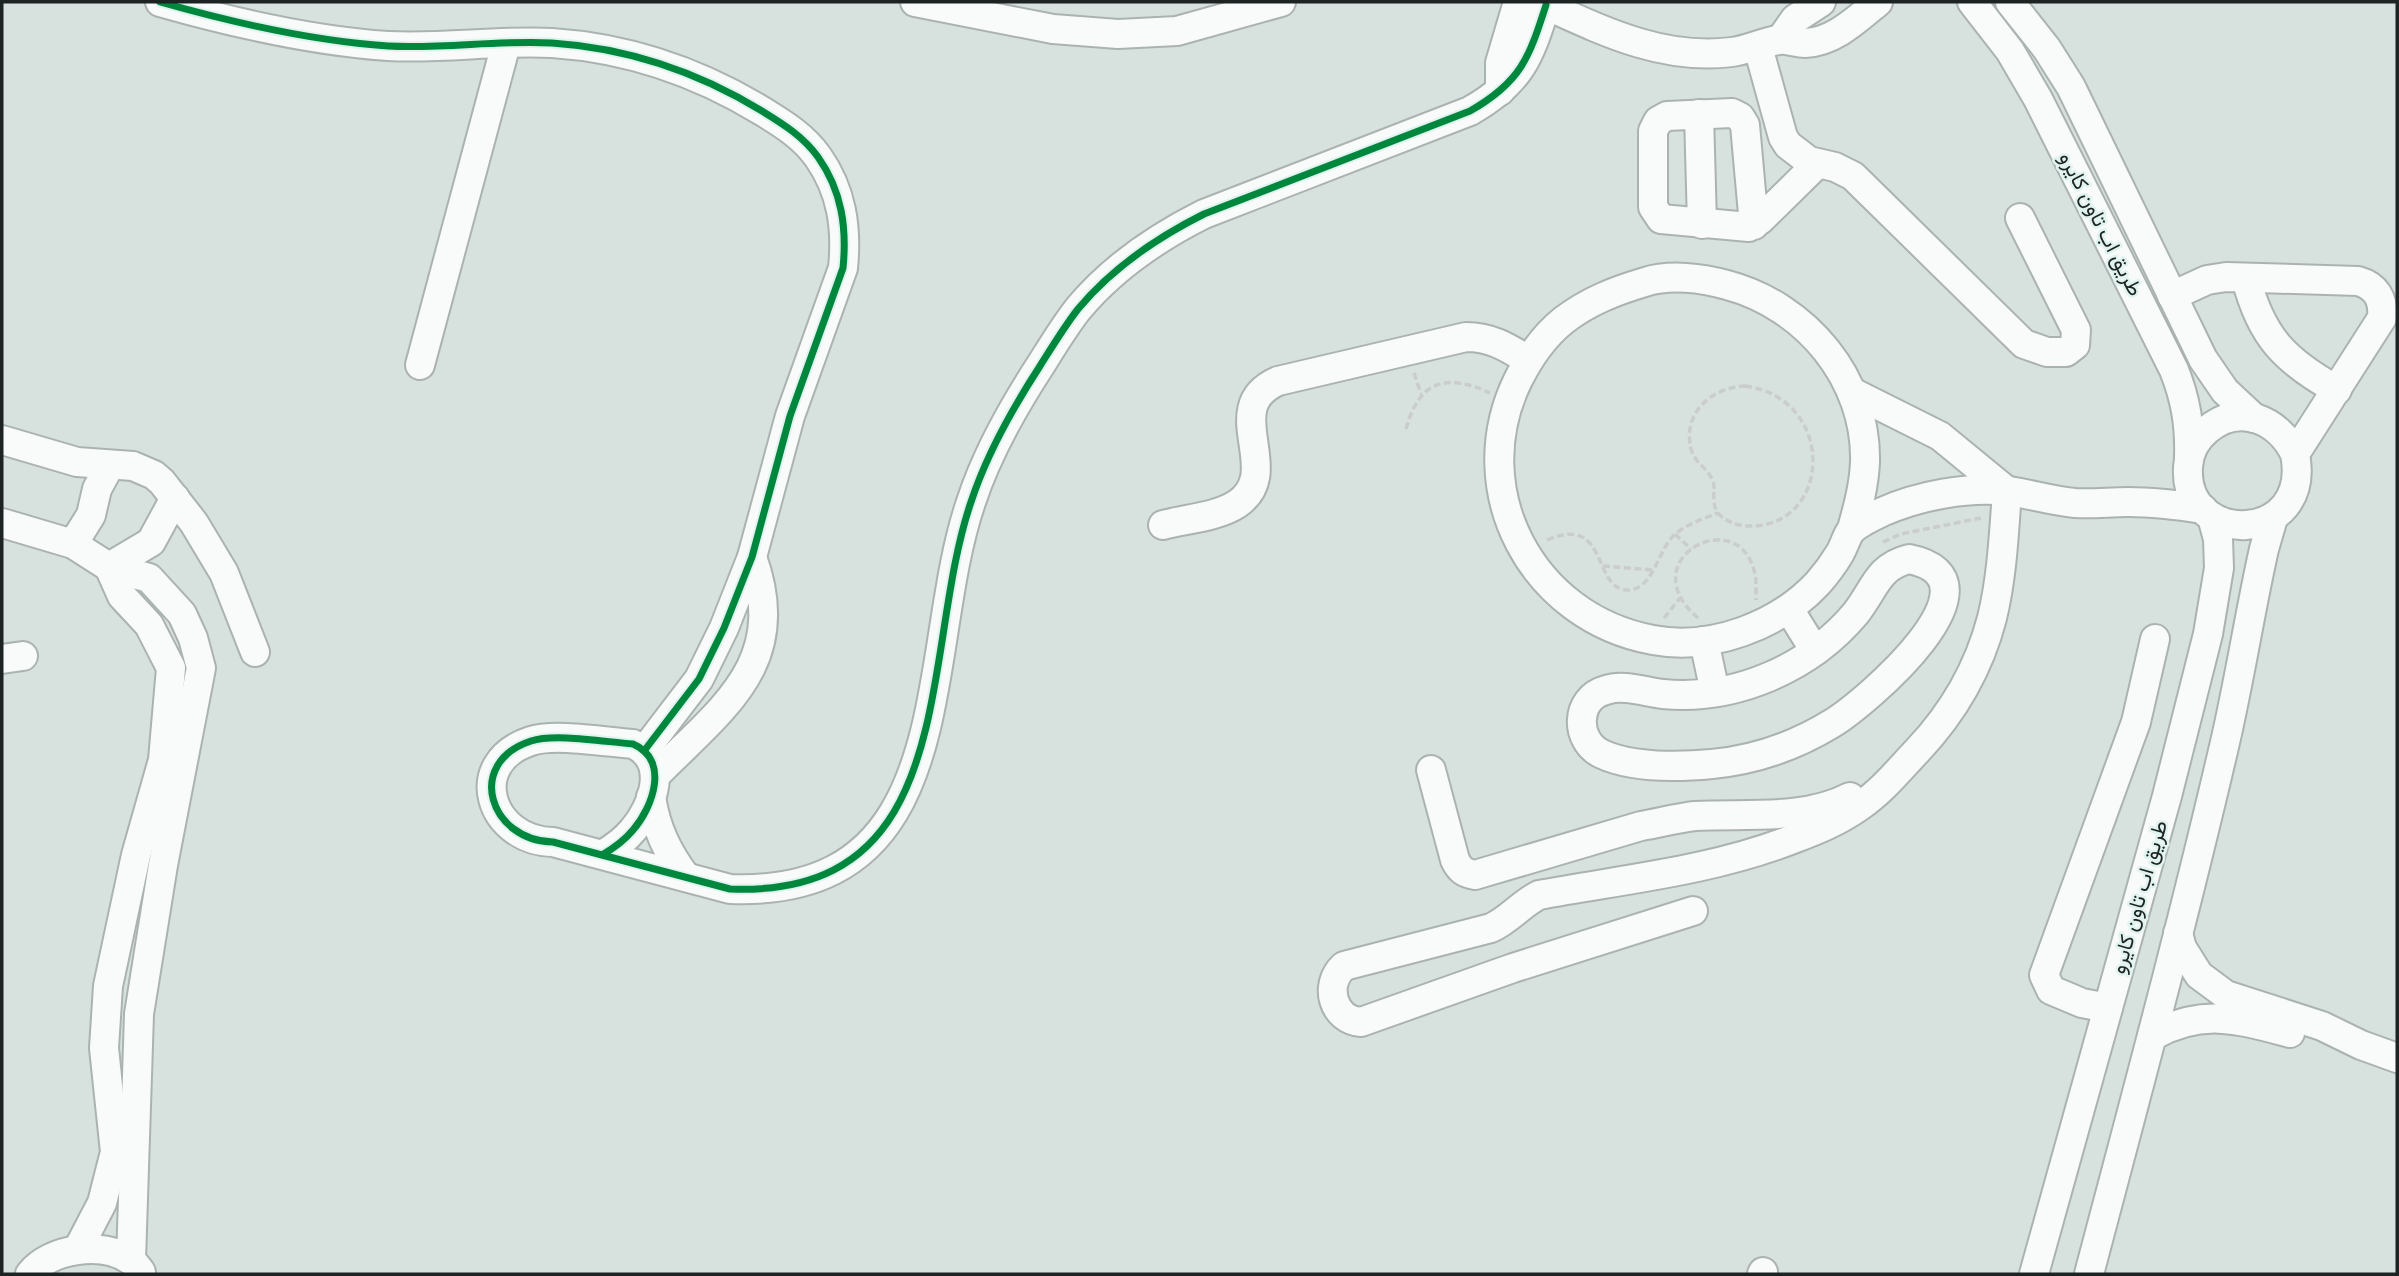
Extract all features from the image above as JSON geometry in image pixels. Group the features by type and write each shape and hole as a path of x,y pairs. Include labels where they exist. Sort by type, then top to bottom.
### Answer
{"street":[{"path":"160,2 241,12 299,34 389,46 550,43 618,52 651,60 715,85 794,131 818,156 835,186 845,227 843,268 790,416 752,557 724,628 650,774 633,830 602,855"},
{"path":"915,2 1053,29 1118,34 1177,31 1269,3"},
{"path":"1798,2 1769,43 1783,137 1801,157 1817,164 1835,167 1853,176 2024,344 2047,352 2066,352 2075,345 2076,330 2020,218"},
{"path":"1769,43 1795,19 1821,2"},
{"path":"686,877 662,839 650,774 633,744 543,739 520,746 502,760 491,781 491,792 498,813 512,829 531,839 553,842 730,889 753,890 796,883 836,867 854,856 886,828 906,791 921,751 956,553 985,464 1022,393 1060,333 1100,285 1148,245 1204,214 1470,111 1500,91 1513,78 1530,53 1534,3 1636,44 1660,50 1709,54 1769,43 1805,43 1829,38 1878,2"},
{"name":"طريق اب تاون كايرو","path":"1972,2 2010,51 2038,99 2174,370 2188,415 2188,468"},
{"path":"1999,2 2019,12"},
{"name":"طريق اب تاون كايرو","path":"2019,12 2071,87 2213,376 2254,418"},
{"path":"421,365 506,44"},
{"path":"1754,225 1743,121 1732,113 1699,114 1667,116 1655,125 1653,207 1661,219 1743,228 1754,225 1817,164"},
{"path":"1699,114 1702,224"},
{"path":"2172,296 2207,280 2226,277 2358,281 2366,283 2379,295 2382,318 2295,454"},
{"path":"2246,278 2258,316 2280,349 2306,373 2337,390"},
{"path":"1653,279 1703,279 1753,292 1797,318 1829,352 1852,392 1862,426 1865,461 1862,495 1852,529 1840,553 1818,583 1776,606 1748,631 1698,633 1654,641 1606,626 1564,600 1543,579 1525,554 1504,505 1498,453 1508,401 1528,360 1561,322 1604,294 1653,279"},
{"path":"1163,525 1224,510 1245,498 1256,476 1251,411 1255,397 1265,387 1278,381 1466,337 1496,341 1528,360"},
{"path":"1852,392 1940,436 2007,491"},
{"path":"1852,529 1883,512 1917,501 1968,491 2007,491 2076,503 2166,504 2207,513 2223,523 2249,526 2273,518 2284,508 2297,483 2295,454 2289,441 2279,430 2254,418 2229,418 2217,423 2199,439 2188,468 2190,486 2207,513"},
{"path":"2,440 60,458 133,466 162,482 194,523 224,573 240,607 255,652"},
{"path":"73,544 91,515 97,489 110,465"},
{"path":"2123,502 2156,489 2188,468"},
{"path":"1693,911 1513,968 1362,1022 1351,1021 1337,1008 1332,984 1336,974 1344,966 1501,924 1528,900 1539,895 1695,868 1737,858 1808,833 1841,819 1862,805 1898,771 1947,716 1966,685 1981,652 1992,616 2007,491"},
{"path":"109,567 151,542 175,498"},
{"name":"طريق اب تاون كايرو","path":"2034,1274 2167,796 2208,634 2219,568 2218,539 2207,513"},
{"name":"طريق اب تاون كايرو","path":"2090,1274 2223,750 2261,559 2273,518"},
{"path":"2,523 73,544 109,567 149,579 182,614 193,638 201,668 163,865 139,1014 137,1267 99,1249 78,1249 34,1269 6,1274"},
{"path":"650,774 726,706 743,684 761,642 764,609 759,574 752,557"},
{"path":"1909,559 1924,562 1936,571 1944,583 1946,598 1941,612 1886,681 1829,726 1785,747 1726,762 1665,766 1604,755 1586,740 1581,729 1585,706 1592,697 1602,691 1626,688 1670,695 1737,688 1778,673 1815,651 1849,621 1883,572 1895,563 1909,559"},
{"path":"78,1249 102,1203 115,1152 104,1048 108,986 136,855 163,760 171,668 149,625 122,596 109,567"},
{"path":"1776,606 1815,651"},
{"path":"1698,633 1715,692"},
{"path":"2108,1008 2082,1003 2051,990 2044,975 2136,722 2155,639"},
{"path":"171,668 201,668"},
{"path":"1431,770 1455,860 1459,868 1466,873 1475,874 1666,821 1815,809 1845,799 1898,771"},
{"path":"136,855 163,865"},
{"path":"1501,924 1513,968"},
{"path":"2178,933 2190,962 2211,985 2275,1020"},
{"path":"2152,1037 2178,1024 2206,1018 2275,1020 2322,1026 2361,1045 2397,1058"}],"path":[{"path":"1406,429 1410,411 1421,394 1431,387 1451,381 1476,386 1508,401"},
{"path":"1745,386 1766,390 1785,401 1806,427 1813,461 1806,491 1788,513 1762,525 1733,524 1718,513 1713,502 1715,487 1711,476 1698,464 1691,450 1690,430 1693,419 1706,400 1724,388 1745,386"},
{"path":"1525,554 1553,537 1575,536 1589,543 1600,556 1609,582 1614,587 1627,591 1640,587 1675,534 1698,520 1718,513"},
{"path":"1675,534 1691,549"},
{"path":"1698,633 1706,623 1680,598 1676,589 1677,571 1691,549 1704,541 1723,540 1746,554 1754,570 1756,607 1776,606"},
{"path":"1603,566 1653,570"},
{"path":"1656,624 1680,598"}],"cycle path":[{"path":"160,2 273,30 359,44 409,47 552,43 635,56 662,64 738,97 792,131 818,157 833,183 841,210 843,268 790,416 752,557 724,628 699,679 644,751"},
{"path":"602,855 630,834 652,797 655,772 644,751 633,744 553,738 531,741 510,752 497,766 492,782 493,799 501,815 514,829 531,838 730,889 805,881 859,854 895,810 918,756 933,693 955,562 977,484 1010,415 1078,309 1106,280 1136,255 1204,214 1470,111 1487,100 1501,90 1521,67 1546,5"}]}
